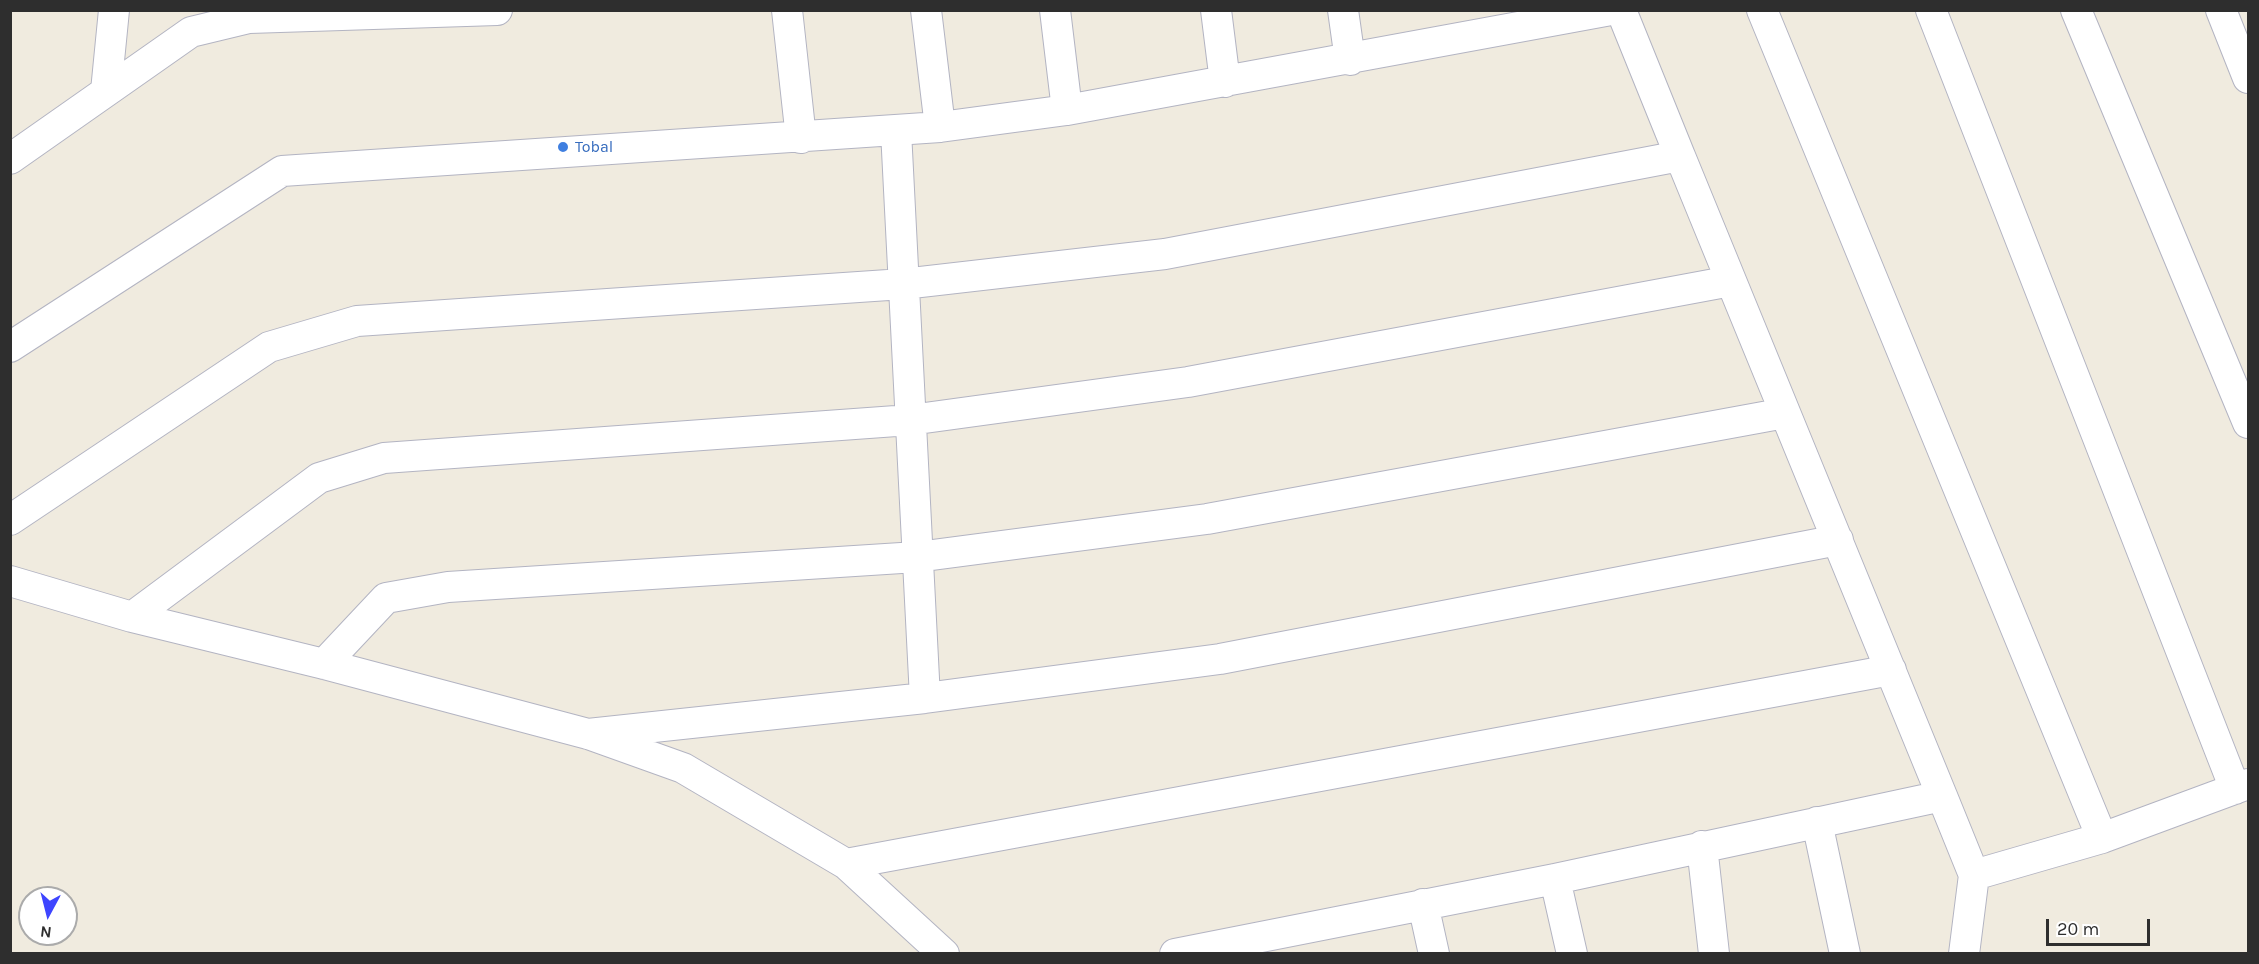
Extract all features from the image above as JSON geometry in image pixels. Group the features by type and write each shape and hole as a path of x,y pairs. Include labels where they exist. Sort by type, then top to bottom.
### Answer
{"street":[{"path":"106,91 114,10"},
{"path":"10,159 191,32 249,18 497,10"},
{"path":"787,10 801,138"},
{"path":"926,10 940,127"},
{"path":"1055,10 1067,110"},
{"path":"1216,10 1225,82"},
{"path":"1343,10 1350,60"},
{"path":"10,346 282,171 940,127 1067,110 1350,60 1494,21 1611,10"},
{"path":"1621,10 1974,875 1964,954"},
{"path":"1762,10 2102,838"},
{"path":"1931,10 2242,787 2102,838 1974,875"},
{"path":"2076,10 2248,423"},
{"path":"2221,10 2248,78"},
{"path":"896,131 925,698"},
{"path":"10,520 269,347 357,321 903,284 1165,254 1680,156"},
{"path":"132,617 319,478 384,458 910,420 1188,382 1731,281"},
{"path":"324,664 386,598 448,586 917,556 1207,519 1785,413"},
{"path":"588,734 925,698 1220,659 1838,540"},
{"path":"10,581 132,617 324,664 588,734 683,768 846,864 944,954"},
{"path":"846,864 1891,670"},
{"path":"1175,954 1308,940 1423,904 1555,879 1942,796"},
{"path":"1817,822 1845,954"},
{"path":"1702,846 1714,954"},
{"path":"1555,879 1572,954"},
{"path":"1423,904 1434,954"}],"place":[{"name":"Tobal","path":"563,147"}]}
